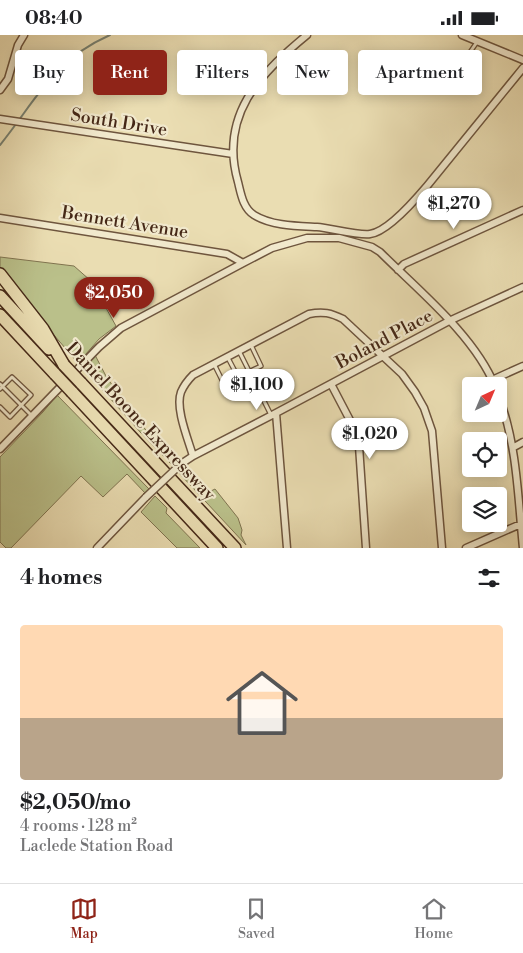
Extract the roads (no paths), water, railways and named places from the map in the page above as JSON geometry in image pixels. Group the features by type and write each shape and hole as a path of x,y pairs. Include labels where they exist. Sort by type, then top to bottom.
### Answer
{"highway":[{"path":"0,274 43,329 64,365"},
{"name":"Daniel Boone Expressway","path":"0,297 235,548"},
{"name":"Daniel Boone Expressway","path":"0,315 217,548"},
{"path":"0,327 34,351"}],"street":[{"path":"0,90 8,79 18,45 24,35"},
{"path":"307,35 270,67 250,93 236,124 233,155 236,177 248,210 262,219 300,227 332,229 370,235 390,223 427,186 523,69"},
{"path":"462,35 523,60"},
{"name":"South Drive","path":"0,119 233,155"},
{"path":"398,269 404,264 523,210"},
{"name":"Bennett Avenue","path":"0,218 227,254 243,263"},
{"path":"0,449 99,347 120,328 272,248 293,241 322,237 372,247 398,269 472,346 490,377"},
{"name":"Boland Place","path":"97,548 180,464 193,455 274,415 449,321 523,287"},
{"path":"193,455 181,413 181,392 186,382 193,375 227,356 309,314 332,313 343,319 402,374 424,409 432,431 442,548"},
{"path":"504,377 523,366"},
{"path":"331,384 352,426 359,446 366,548"},
{"path":"274,415 287,548"},
{"path":"508,423 514,447 523,548"},
{"path":"514,447 523,442"},
{"path":"466,548 522,524"}],"lane":[{"path":"472,50 477,42"},
{"path":"227,356 238,377 261,366 251,344"},
{"path":"238,351 274,415"},
{"path":"213,364 224,384"},
{"path":"0,407 10,417 22,405 31,395 12,377 1,386 22,405 32,416"}],"waterway":[{"path":"0,145 60,69 90,45 110,35"}]}
